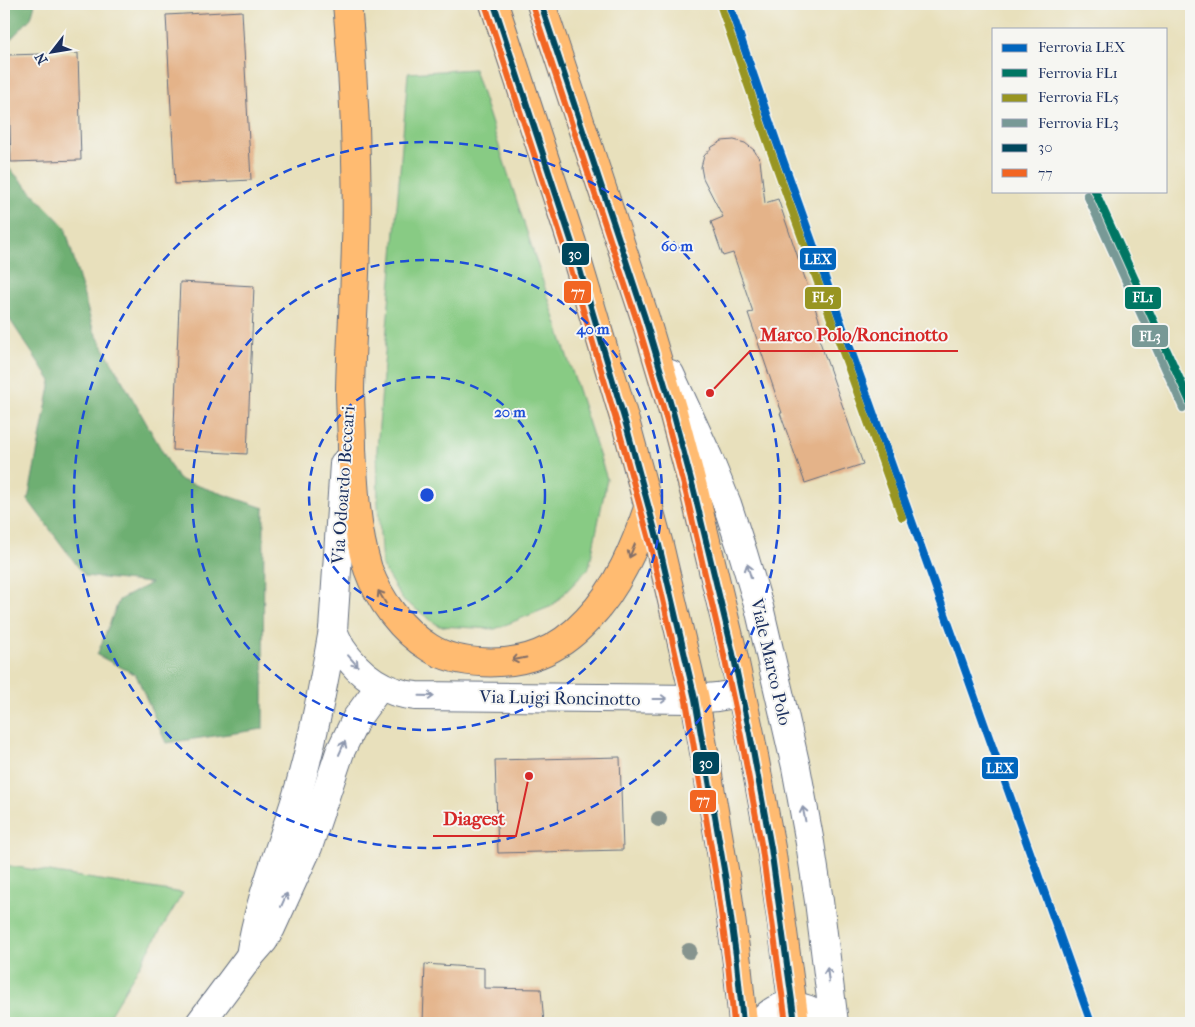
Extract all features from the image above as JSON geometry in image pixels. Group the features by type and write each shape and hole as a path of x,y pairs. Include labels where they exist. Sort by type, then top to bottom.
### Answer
{"main road":[{"name":"Via Odoardo Beccari","path":"347,4 356,168 356,239 350,391"},
{"path":"494,4 572,243 628,428 667,577 694,699 726,881 743,1023"},
{"name":"Viale Marco Polo","path":"540,4 645,318 692,483 741,693 771,848 793,1015"},
{"path":"350,391 355,498 362,546 368,568 375,586 399,621 431,648 444,654 458,659 502,662 525,659 557,645 587,620 598,608 618,578 628,561 649,505"}],"street":[{"name":"Viale Marco Polo","path":"645,318 718,479 736,527 759,607 790,738 810,843 819,901 832,1023"},
{"name":"Via Odoardo Beccari","path":"250,956 262,903 302,777 333,630 350,391"},
{"name":"Via Luigi Roncinotto","path":"333,630 341,648 366,676 380,686 405,695 694,699 741,693"},
{"name":"Via Odoardo Beccari","path":"200,1023 264,940 271,928 308,847 331,783 335,765 348,734 356,719 380,686"},
{"path":"761,1023 773,1011 782,1008 793,1015 803,1007 832,1023"}],"green space":[{"path":"4,4 35,4 31,18 4,46"},
{"path":"474,69 607,479 589,568 552,606 495,629 439,626 402,599 382,566 378,505 377,449 408,73"},
{"path":"4,85 9,168 65,227 93,329 178,479 264,508 263,729 166,743 136,675 97,655 119,600 151,583 85,576 28,500 51,381 4,311"},
{"path":"4,865 183,893 105,1023 4,1023"}],"building":[{"path":"242,11 251,180 175,184 166,15"},
{"path":"78,53 81,160 11,162 8,55"},
{"path":"734,140 745,143 754,150 760,160 765,203 778,199 825,337 819,339 863,464 805,483 748,313 753,312 733,253 723,256 711,222 723,217 703,178 701,167 704,156 712,147 722,141"},
{"path":"180,282 254,286 247,454 173,450"},
{"path":"620,757 623,850 498,853 495,760"},
{"path":"425,964 484,968 484,988 541,989 544,1023 423,1023"}],"rail line":[{"name":"LEX","path":"729,4 1091,1023"},
{"name":"FL5","path":"721,7 902,517"},
{"name":"FL1","path":"1095,192 1191,404"},
{"name":"FL3","path":"1087,195 1183,408"}],"transit line":[{"name":"30","path":"494,4 572,243 627,428 659,545 695,699 726,881 743,1023"},
{"name":"30","path":"541,4 645,318 694,491 732,649 750,734 771,848 795,1023"},
{"name":"77","path":"486,7 564,246 619,430 651,547 686,701 717,882 734,1023"},
{"name":"77","path":"533,7 637,321 686,493 741,736 762,849 786,1023"}],"place":[{"name":"Marco Polo/Roncinotto","path":"710,393"},
{"name":"Diagest","path":"529,776"}]}
